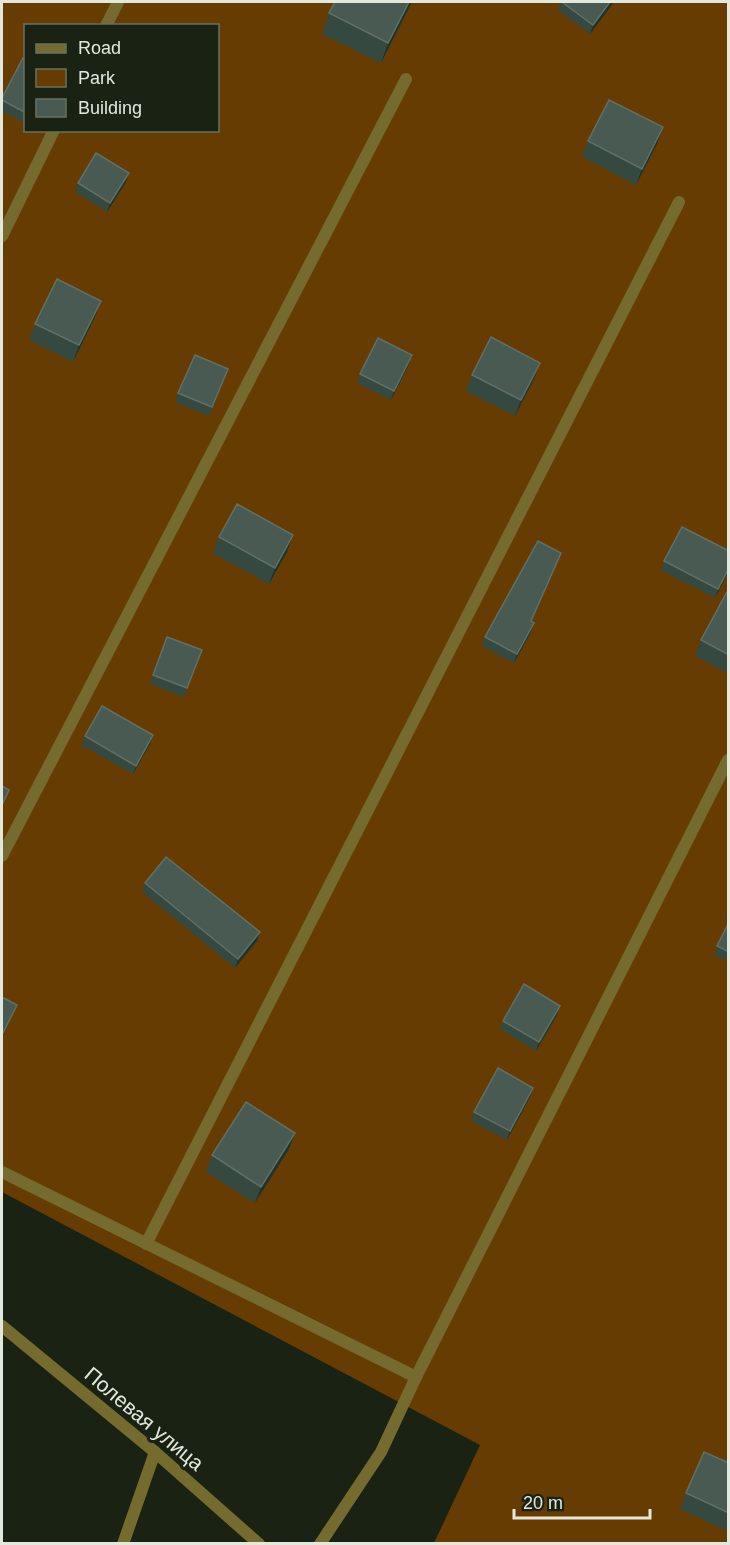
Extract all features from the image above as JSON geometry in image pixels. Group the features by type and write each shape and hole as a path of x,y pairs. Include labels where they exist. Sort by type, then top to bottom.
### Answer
{"street":[{"path":"107,24 118,2"},
{"path":"2,856 406,79"},
{"path":"2,236 53,132"},
{"path":"146,1244 679,202"},
{"path":"320,1544 381,1452 416,1377 727,764"},
{"path":"2,1173 416,1377"},
{"name":"Полевая улица","path":"2,1326 155,1452 259,1544"},
{"path":"123,1544 155,1452"}],"green space":[{"path":"2,2 728,2 728,1543 434,1543 480,1445 2,1192"}],"building":[{"path":"335,2 409,2 388,43 329,13"},
{"path":"562,2 610,2 593,25"},
{"path":"23,58 24,58 24,112 2,98"},
{"path":"609,100 663,127 642,169 588,141"},
{"path":"96,153 129,173 110,203 78,183"},
{"path":"57,279 101,301 79,345 35,324"},
{"path":"491,337 540,363 521,400 472,375"},
{"path":"378,338 412,355 394,391 360,374"},
{"path":"195,355 228,369 212,407 178,393"},
{"path":"237,504 293,535 275,568 219,537"},
{"path":"682,527 729,551 729,568 718,589 664,561"},
{"path":"538,541 561,553 531,621 534,623 517,654 485,637"},
{"path":"727,592 729,593 729,655 701,640"},
{"path":"167,637 202,650 187,688 153,675"},
{"path":"102,706 153,735 136,766 85,736"},
{"path":"2,786 9,790 2,805"},
{"path":"166,857 260,932 238,959 145,883"},
{"path":"729,922 729,952 717,946"},
{"path":"524,984 560,1006 539,1042 503,1021"},
{"path":"2,997 17,1005 2,1035"},
{"path":"498,1068 533,1088 510,1131 474,1112"},
{"path":"246,1102 295,1133 261,1187 212,1155"},
{"path":"704,1452 729,1463 729,1513 686,1493"}]}
